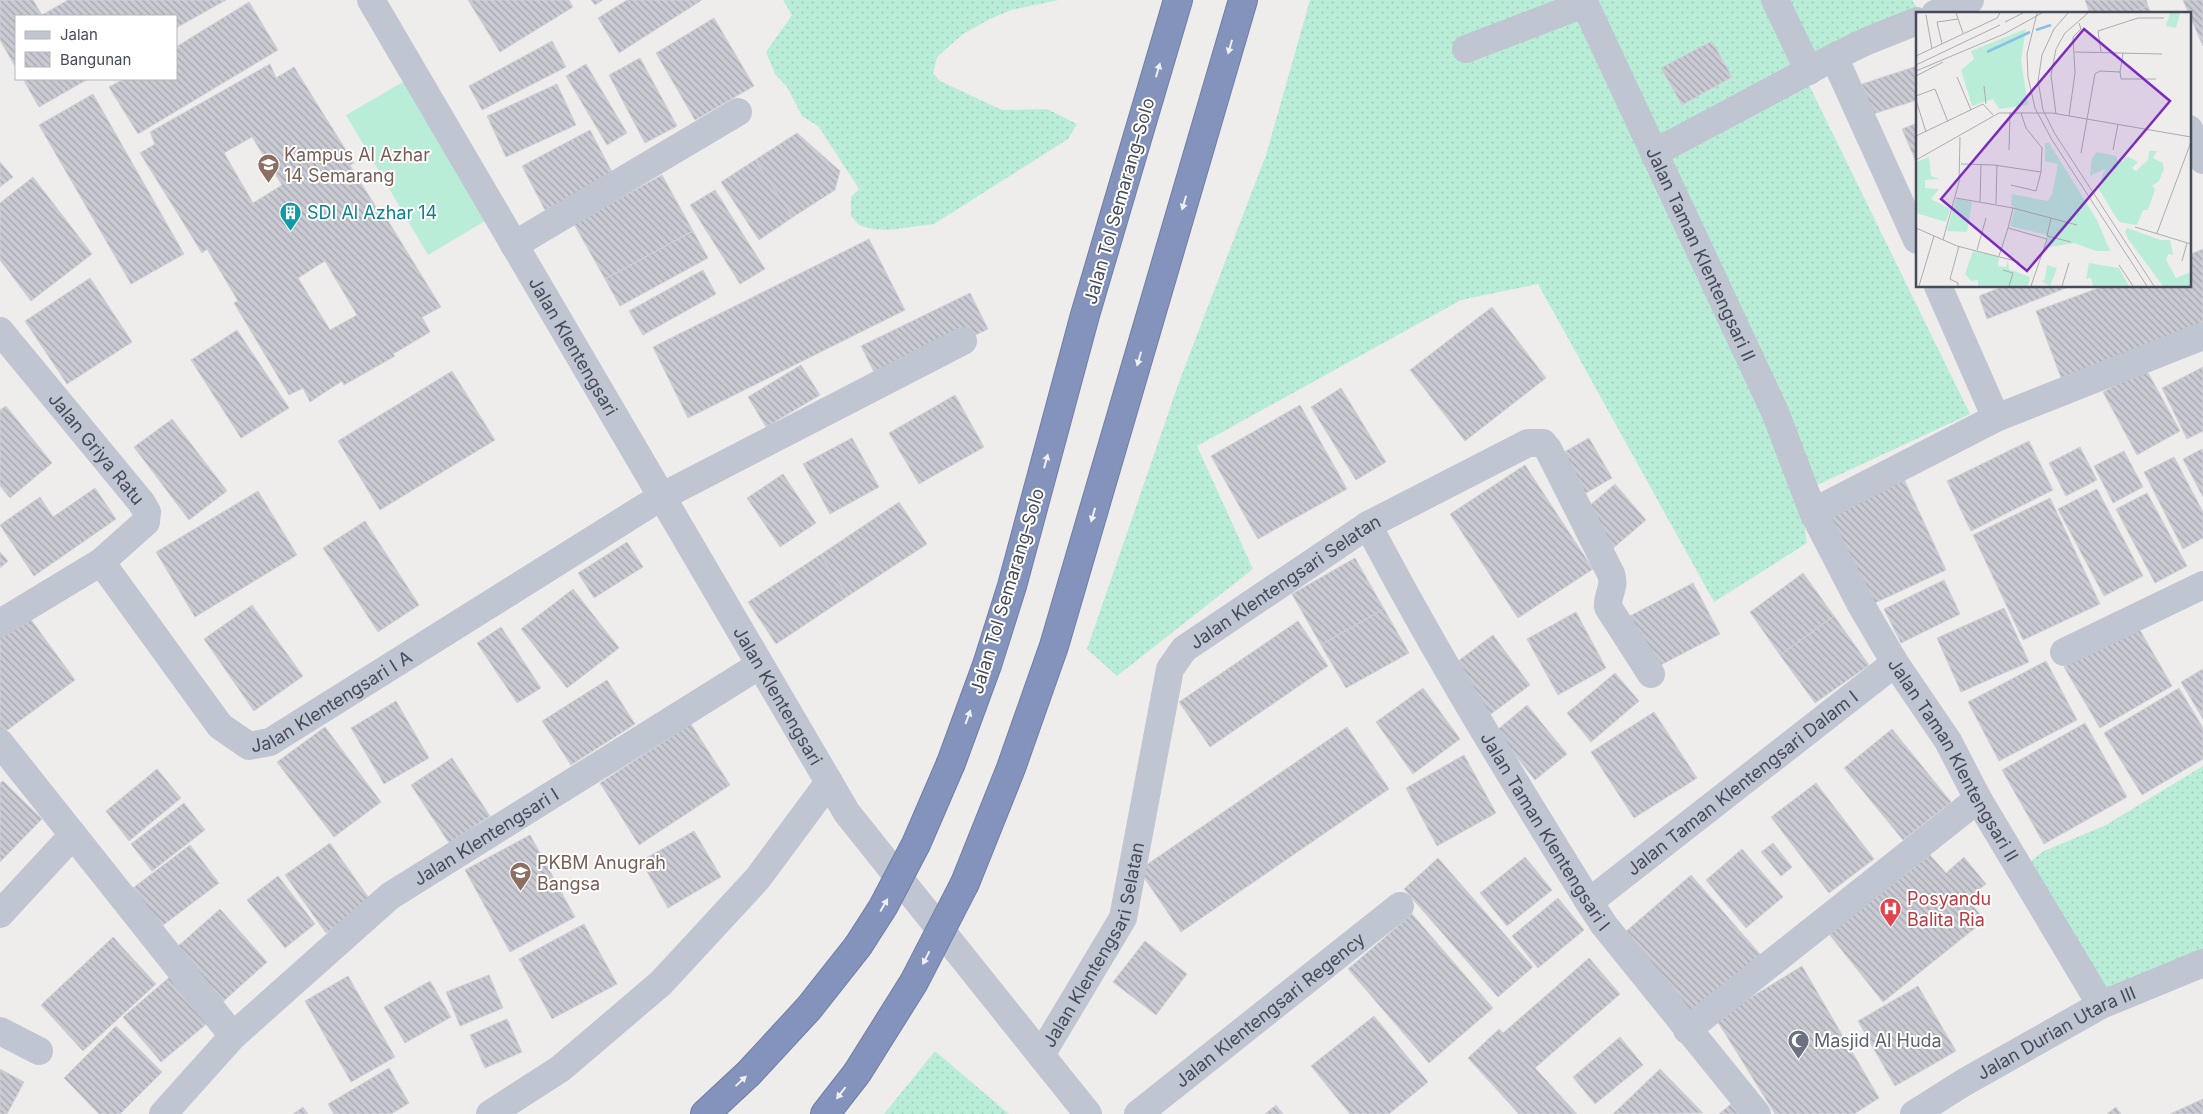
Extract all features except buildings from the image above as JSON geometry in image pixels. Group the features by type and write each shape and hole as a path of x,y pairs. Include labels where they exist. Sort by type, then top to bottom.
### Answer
{"highway":[{"name":"Jalan Tol Semarang–Solo","path":"705,1114 748,1073 809,1008 858,946 883,907 916,844 951,763 987,665 1012,586 1086,315 1178,0"},
{"path":"825,1114 857,1073 914,982 965,883 1011,768 1054,646 1243,0"}],"street":[{"name":"Jalan Klentengsari","path":"371,0 847,813 1088,1114"},
{"path":"1775,0 1809,71"},
{"path":"1940,12 1970,0"},
{"path":"1466,50 1584,2"},
{"name":"Jalan Taman Klentengsari II","path":"1584,2 1775,412 1813,512 1861,605 1896,663 1948,741 1978,799 2101,1005"},
{"path":"1654,153 1834,57 1867,41 1916,21"},
{"path":"1834,57 1916,238"},
{"path":"514,245 738,112"},
{"path":"2190,131 2203,160"},
{"path":"1939,288 1996,418"},
{"name":"Jalan Griya Ratu","path":"0,331 141,502 147,512 146,522 101,562"},
{"path":"1813,512 1996,418 2203,336"},
{"name":"Jalan Klentengsari I A","path":"101,562 220,726 249,746 270,742 661,497 963,341"},
{"name":"Jalan Klentengsari Selatan","path":"1041,1055 1123,918 1170,669 1184,649 1368,525 1528,443 1543,443 1548,449 1614,581 1609,595 1608,607 1651,674"},
{"name":"Jalan Taman Klentengsari I","path":"1368,525 1408,602 1475,718 1604,925 1687,1030 1757,1114"},
{"path":"0,623 101,562"},
{"path":"2064,652 2203,585"},
{"name":"Jalan Taman Klentengsari Dalam I","path":"1589,902 1896,663"},
{"name":"Jalan Klentengsari I","path":"162,1114 233,1036 390,896 760,666"},
{"path":"0,743 233,1036"},
{"path":"490,1114 560,1069 661,983 758,878 829,782"},
{"path":"1687,1030 1978,799"},
{"path":"0,914 73,835"},
{"name":"Jalan Klentengsari Regency","path":"1138,1114 1400,906"},
{"name":"Jalan Durian Utara III","path":"1914,1114 1964,1083 2101,1005 2203,962"},
{"path":"0,1031 39,1052"}],"green space":[{"path":"783,0 1059,0 1011,10 963,34 937,57 933,73 940,81 1002,110 1047,109 1077,124 1068,139 934,224 888,230 872,229 859,225 851,216 851,197 859,189 819,127 802,116 787,87 775,74 766,52 792,15"},
{"path":"1310,0 1912,0 1920,12 1916,12 1916,17 1805,77 1970,414 1800,493 1807,543 1714,602 1538,284 1461,300 1197,446 1253,569 1117,676 1087,649 1179,382 1266,155"},
{"path":"403,82 485,221 428,255 346,115"},
{"path":"2203,766 2203,959 2099,1006 2065,941 2031,861 2044,851 2106,825"},
{"path":"935,1051 1009,1114 884,1114"}],"place":[{"name":"Kampus Al Azhar 14 Semarang","path":"268,183"},
{"name":"SDI Al Azhar 14","path":"291,231"},
{"name":"PKBM Anugrah Bangsa","path":"521,891"},
{"name":"Posyandu Balita Ria","path":"1891,927"},
{"name":"Masjid Al Huda","path":"1798,1059"}]}
